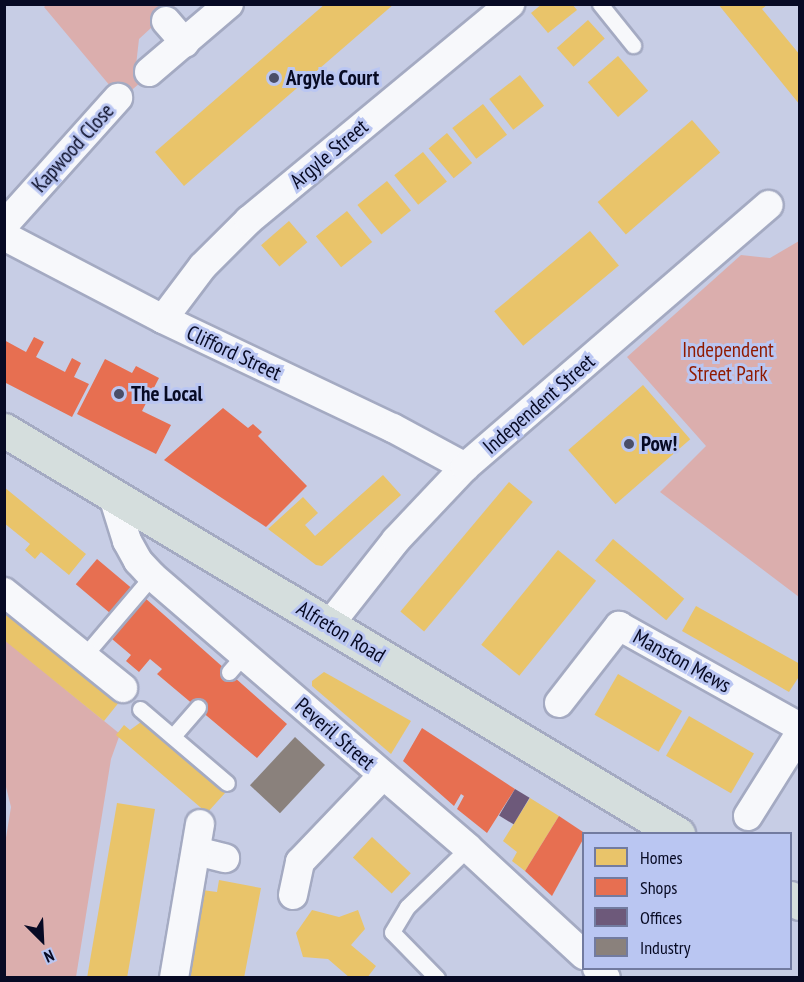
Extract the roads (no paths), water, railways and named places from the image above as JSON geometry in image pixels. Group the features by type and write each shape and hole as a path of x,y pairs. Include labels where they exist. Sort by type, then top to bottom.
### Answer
{"main road":[{"name":"Alfreton Road","path":"4,430 675,832"}],"street":[{"path":"149,72 229,4"},
{"name":"Argyle Street","path":"164,319 203,266 249,220 510,4"},
{"path":"166,21 185,43"},
{"name":"Kapwood Close","path":"4,225 118,98"},
{"name":"Independent Street","path":"330,624 410,524 465,467 769,205"},
{"name":"Clifford Street","path":"4,236 164,319 393,428 465,467"},
{"name":"Peveril Street","path":"113,496 127,541 138,561 236,664 383,775 468,848 582,953"},
{"path":"4,592 132,698"},
{"name":"Manston Mews","path":"559,703 619,626 800,727"},
{"path":"748,816 800,733"},
{"path":"293,895 300,862 383,775"},
{"path":"174,978 198,837 225,858"}],"lane":[{"path":"600,4 633,45"},
{"path":"84,656 152,576"},
{"path":"132,698 227,783"},
{"path":"173,736 198,707"},
{"path":"437,978 392,932 407,907 468,848"}],"place":[{"name":"Argyle Court","path":"274,78"},
{"name":"The Local","path":"119,394"},
{"name":"Pow!","path":"629,444"}],"park label":[{"name":"Independent Street Park","path":"728,362"}]}
